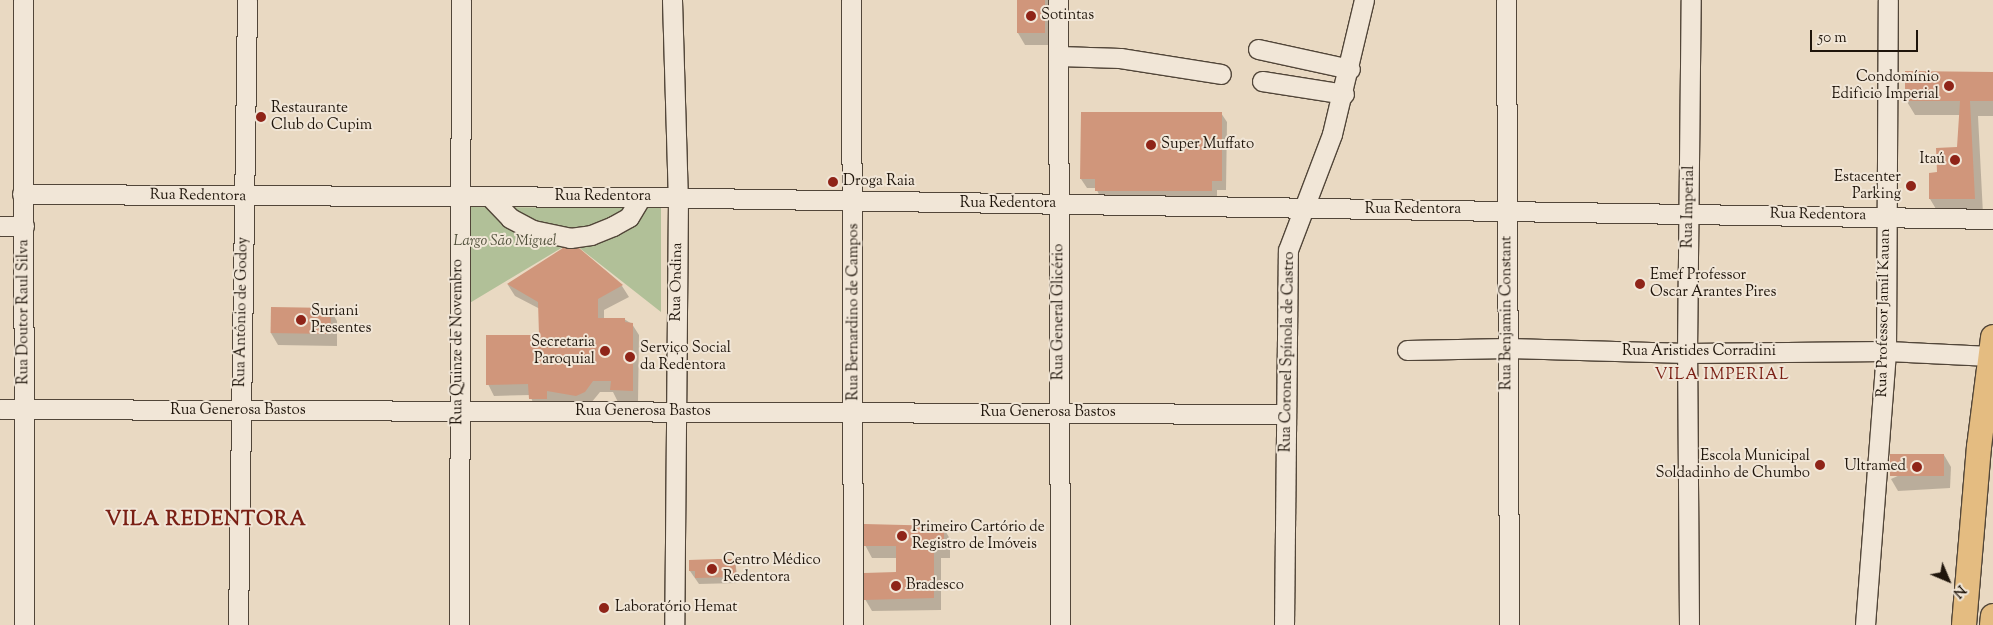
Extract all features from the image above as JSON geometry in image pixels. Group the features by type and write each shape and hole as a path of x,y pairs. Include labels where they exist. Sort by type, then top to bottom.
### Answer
{"main road":[{"path":"1964,625 1986,447 1992,347"},
{"path":"1992,625 1993,616"}],"street":[{"name":"Rua Doutor Raul Silva","path":"23,0 24,625"},
{"name":"Rua Antônio de Godoy","path":"238,625 247,0"},
{"name":"Rua Quinze de Novembro","path":"459,625 458,411 461,0"},
{"name":"Rua Ondina","path":"672,0 678,198 674,625"},
{"name":"Rua Bernardino de Campos","path":"851,0 854,202 853,625"},
{"name":"Rua General Glicério","path":"1058,0 1060,625"},
{"name":"Rua Coronel Spínola de Castro","path":"1284,625 1288,250 1301,210 1332,134 1350,69 1364,0"},
{"name":"Rua Benjamin Constant","path":"1506,0 1508,625"},
{"name":"Rua Imperial","path":"1689,625 1687,353 1691,0"},
{"name":"Rua Professor Jamil Kauan","path":"1865,625 1886,351 1885,217 1888,0"},
{"path":"1258,49 1350,69"},
{"path":"1059,56 1120,58 1221,74"},
{"path":"1262,81 1344,94"},
{"name":"Rua Redentora","path":"22,194 642,197 1301,210 1688,212 1993,219"},
{"path":"490,197 510,218 533,230 570,238 591,235 613,226 629,216 642,197"},
{"path":"0,226 24,226"},
{"name":"Rua Aristides Corradini","path":"1407,350 1508,348 1687,353 1886,351 1992,347"},
{"name":"Rua Generosa Bastos","path":"0,410 1286,414"}],"green space":[{"name":"Largo São Miguel","path":"471,207 661,208 661,312 577,246 563,243 563,247 468,304"}],"building":[{"name":"Sotintas","path":"1017,0 1045,0 1045,33 1017,33"},
{"path":"1905,71 1993,72 1993,101 1970,101 1975,199 1929,199 1929,173 1937,172 1936,148 1957,147 1960,101 1905,101"},
{"name":"Super Muffato","path":"1081,112 1222,112 1222,181 1212,181 1212,191 1095,191 1095,179 1080,179"},
{"path":"563,248 579,248 623,285 598,299 598,318 625,318 625,322 633,323 633,391 610,390 611,381 593,381 585,392 576,396 547,391 547,399 529,399 528,384 486,385 486,335 539,335 538,302 507,284"},
{"name":"Suriani Presentes","path":"271,307 331,308 331,334 271,333"},
{"name":"Ultramed","path":"1890,454 1944,454 1944,476 1890,476"},
{"path":"864,524 944,526 944,546 934,546 934,598 864,600 864,573 896,572 896,546 864,546"},
{"name":"Centro Médico Redentora","path":"735,559 736,577 695,578 695,571 689,571 689,560"}],"place":[{"name":"Sotintas","path":"1031,16"},
{"name":"Condomínio Edifìcio Imperial","path":"1949,86"},
{"name":"Restaurante Club do Cupim","path":"261,117"},
{"name":"Super Muffato","path":"1151,145"},
{"name":"Itaú","path":"1955,160"},
{"name":"Droga Raia","path":"833,182"},
{"name":"Estacenter Parking","path":"1911,186"},
{"name":"Emef Professor Oscar Arantes Pires","path":"1640,284"},
{"name":"Suriani Presentes","path":"301,320"},
{"name":"Secretaria Paroquial","path":"605,351"},
{"name":"Serviço Social da Redentora","path":"630,357"},
{"name":"Escola Municipal Soldadinho de Chumbo","path":"1820,465"},
{"name":"Ultramed","path":"1917,467"},
{"name":"Primeiro Cartório de Registro de Imóveis","path":"902,536"},
{"name":"Centro Médico Redentora","path":"712,569"},
{"name":"Bradesco","path":"896,586"},
{"name":"Laboratório Hemat","path":"604,608"}],"district":[{"name":"VILA IMPERIAL","path":"1722,376"},
{"name":"VILA REDENTORA","path":"206,520"}]}
